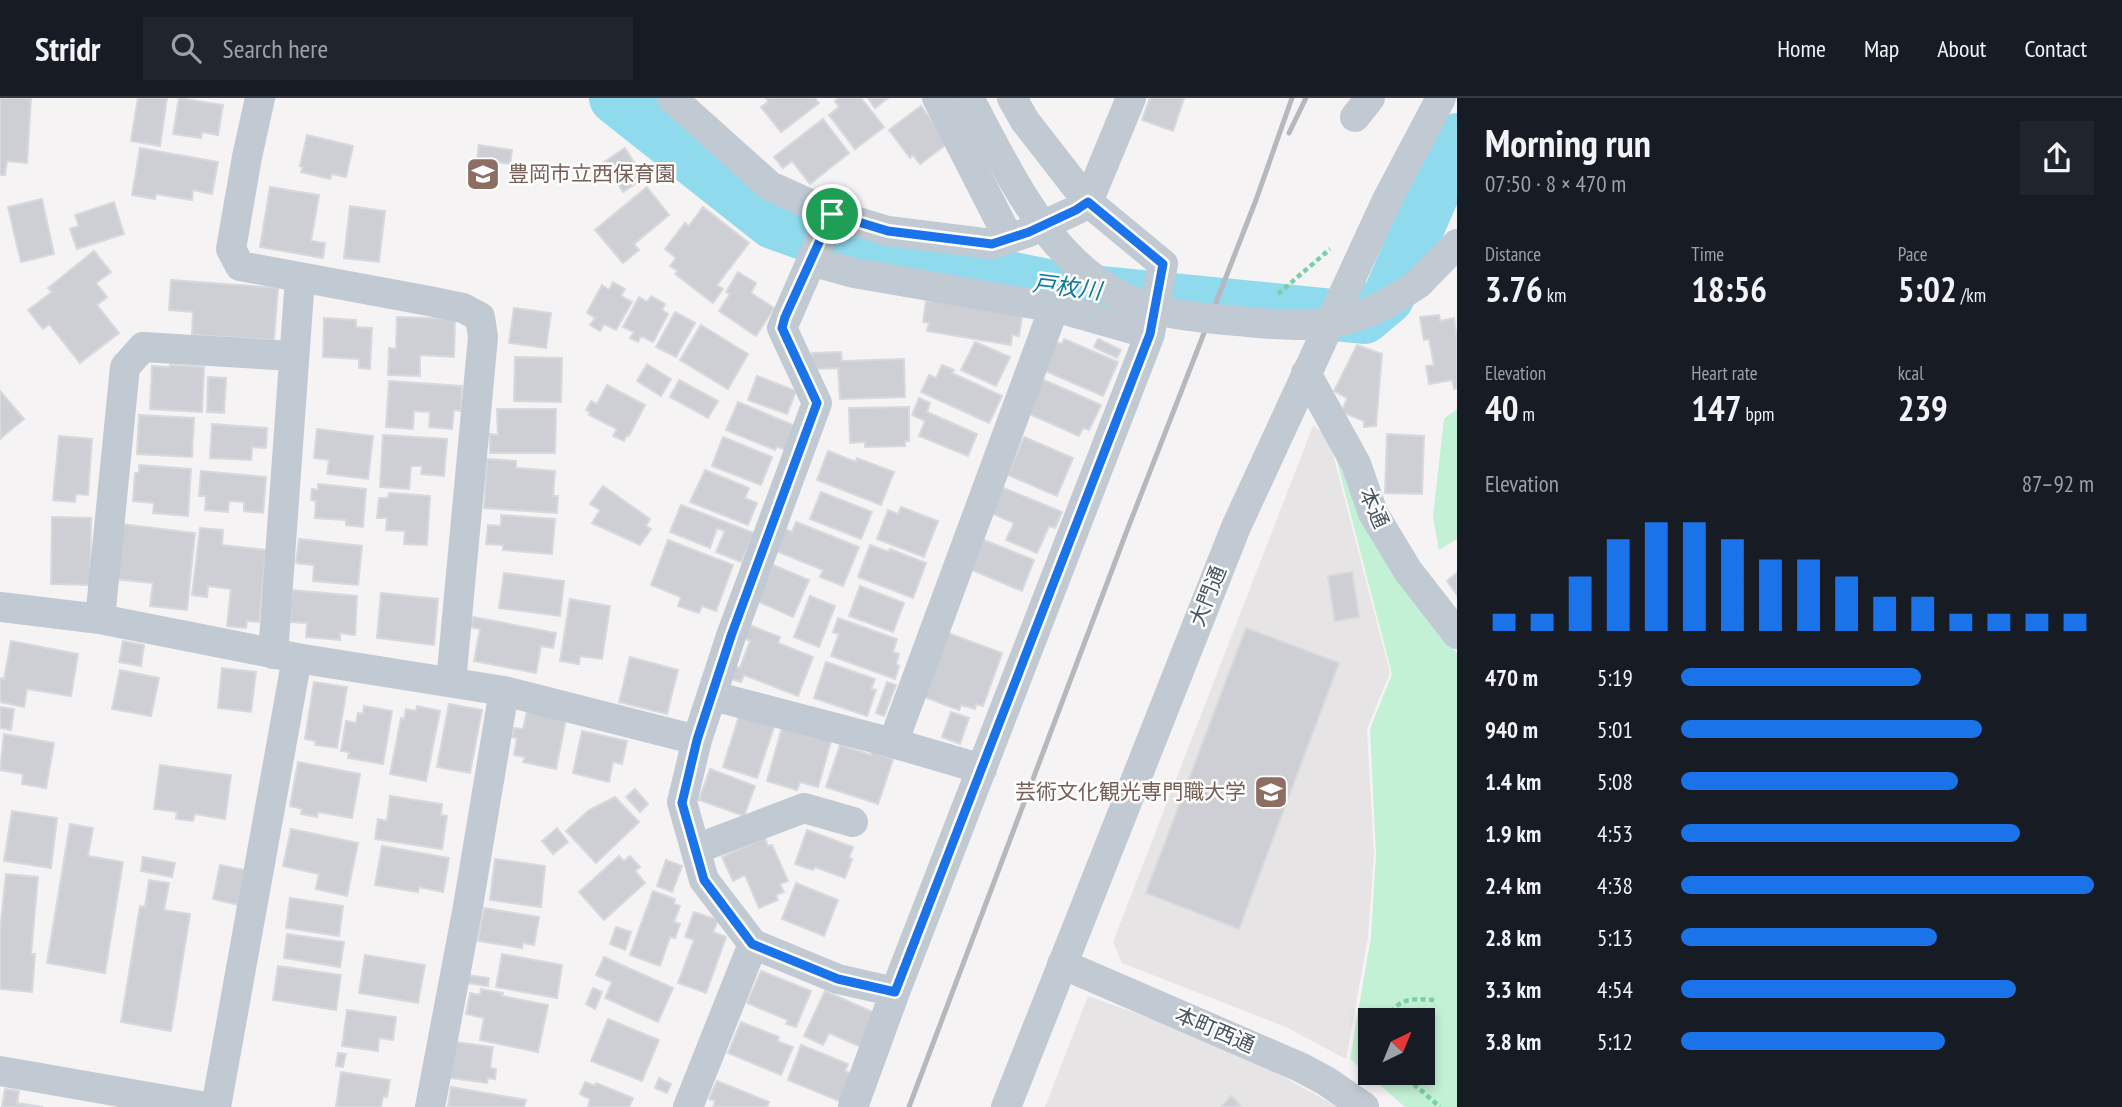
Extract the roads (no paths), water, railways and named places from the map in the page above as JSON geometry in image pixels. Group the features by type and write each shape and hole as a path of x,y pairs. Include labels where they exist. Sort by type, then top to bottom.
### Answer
{"street":[{"path":"260,98 231,249 240,266 429,300 463,308 480,317 483,337 451,682"},
{"path":"672,98 770,186 832,214 888,231 992,244 1029,232 1088,202 1131,98"},
{"path":"937,98 1009,239"},
{"path":"969,98 1016,186 1048,232 1087,273 1108,289 1150,308 1280,325 1315,325 1345,321 1370,313 1393,301 1419,283 1457,244"},
{"path":"853,1107 1150,334 1163,264 1088,202 1025,121 1012,98"},
{"name":"大門通","path":"1006,1107 1236,527 1387,200 1441,98"},
{"path":"832,214 782,328 817,403 731,636 697,740 682,803 704,880 752,944 838,979 895,992"},
{"path":"811,261 854,274 1054,308 1150,334"},
{"path":"216,1107 285,656 293,356 300,278"},
{"path":"893,743 1054,308"},
{"path":"100,619 125,367 143,347 293,356"},
{"name":"本通","path":"1306,373 1356,464 1373,513 1408,571 1457,634"},
{"path":"0,607 100,619 285,656 504,691 697,740"},
{"path":"430,1107 467,912 504,691"},
{"path":"713,696 982,769"},
{"path":"695,849 804,808 853,822"},
{"path":"688,1107 752,944"},
{"name":"本町西通","path":"1062,964 1302,1068 1364,1107"},
{"path":"0,1071 206,1107"}],"waterway":[{"name":"戸枚川","path":"615,98 773,223 848,250 950,272 1008,277 1062,288 1364,318 1388,298 1457,139"}],"railway":[{"path":"909,1107 1126,533 1256,200 1292,98"},
{"path":"1289,133 1306,98"}],"place":[{"name":"豊岡市立西保育園","path":"483,174"},
{"name":"芸術文化観光専門職大学","path":"1271,792"}]}
